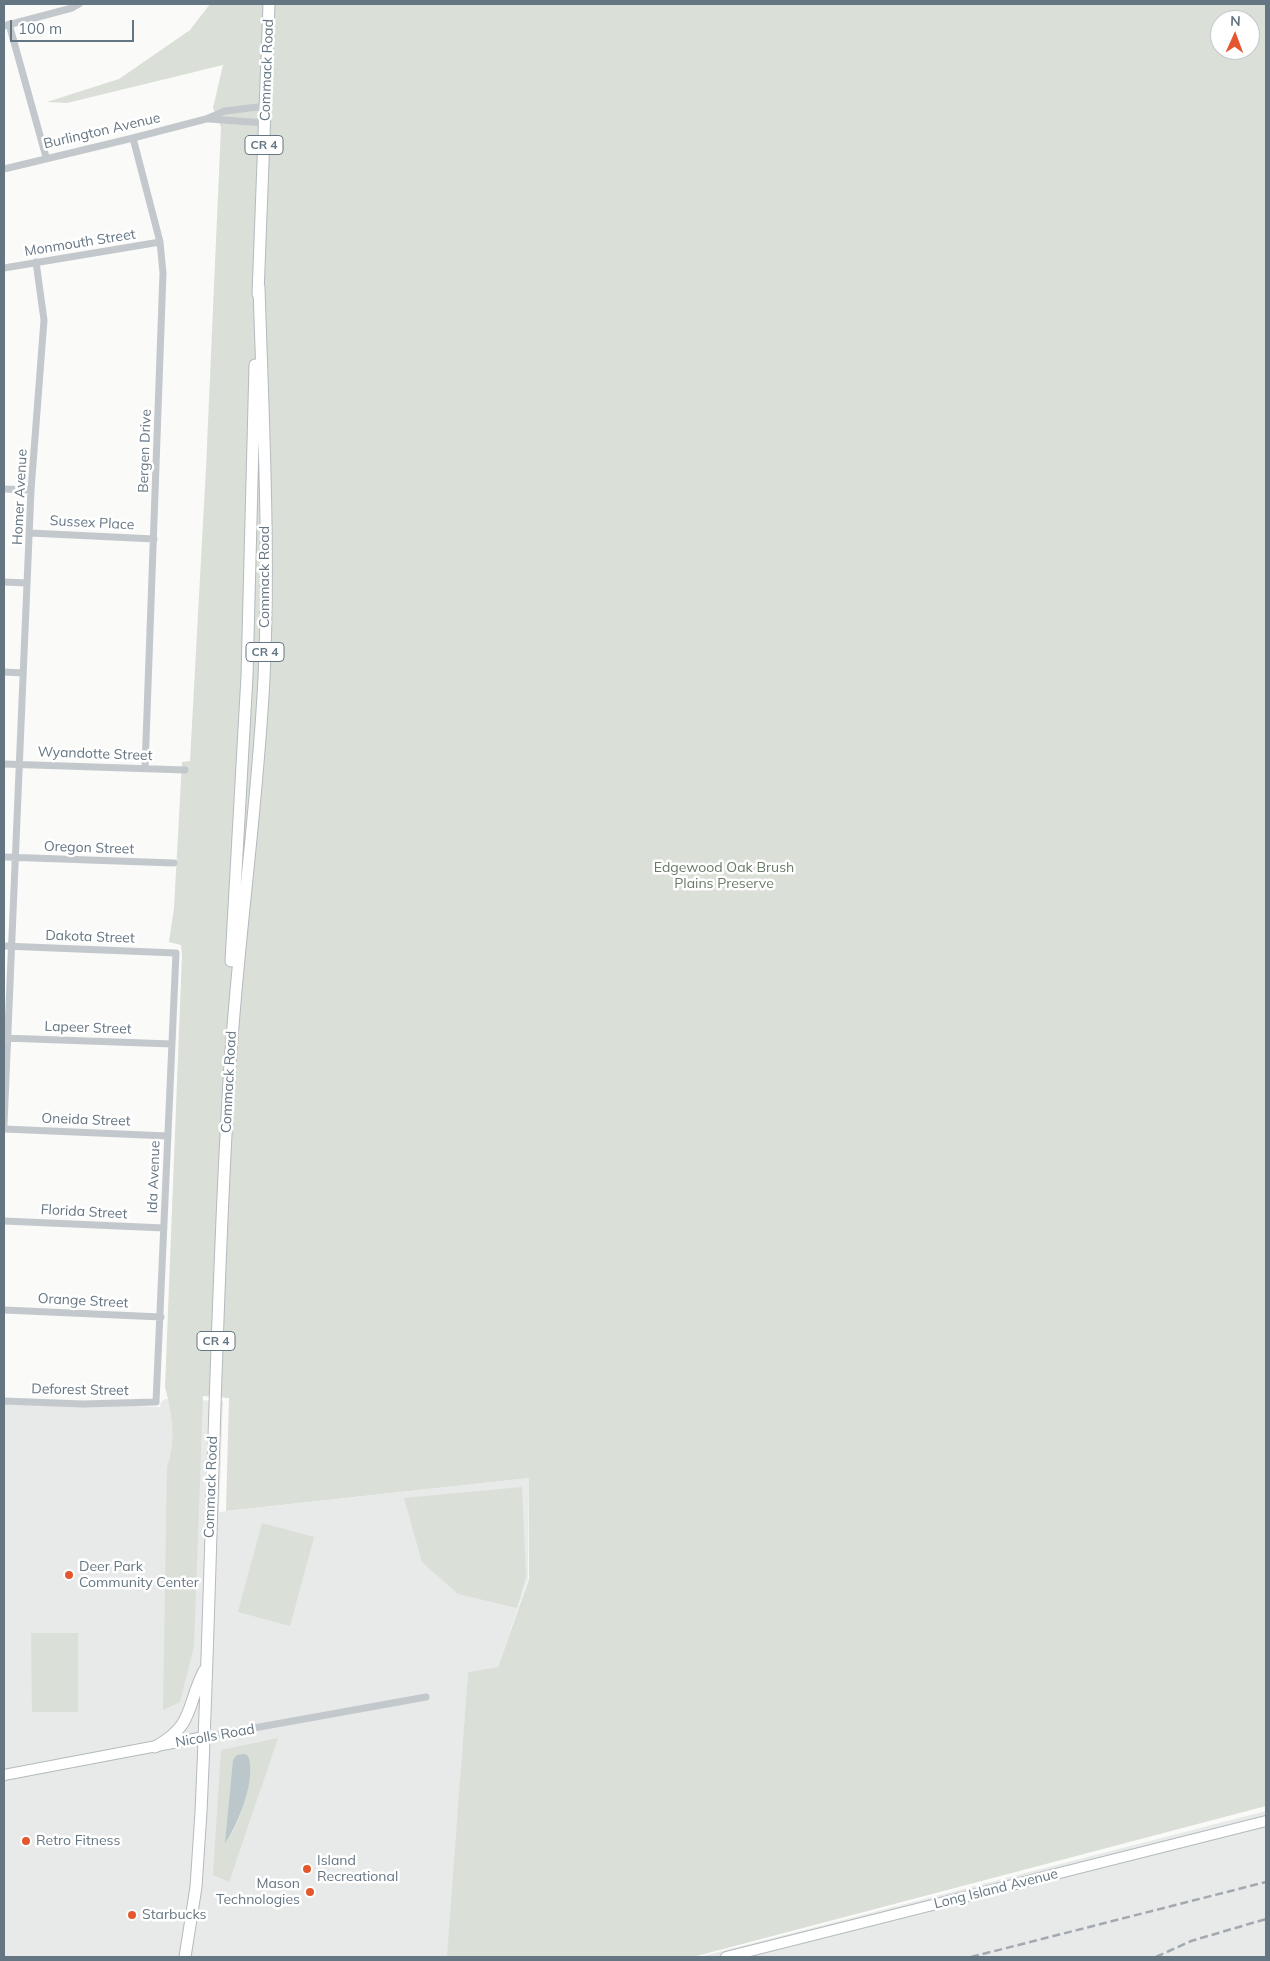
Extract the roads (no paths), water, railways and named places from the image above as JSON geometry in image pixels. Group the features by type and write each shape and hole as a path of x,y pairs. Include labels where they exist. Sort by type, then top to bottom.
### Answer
{"main road":[{"name":"Commack Road","path":"232,1015 231,960 247,676 252,424 269,4"},
{"name":"Commack Road","path":"185,1957 196,1887 204,1738 216,1352 232,1015 257,783 264,677 266,598 259,287"},
{"path":"155,1746 170,1737 189,1715 198,1682 206,1668"}],"street":[{"path":"46,157 6,25 72,8 79,4"},
{"name":"Burlington Avenue","path":"4,169 46,157 134,138 206,119 225,111 266,106"},
{"name":"Burlington Avenue","path":"206,119 265,122"},
{"name":"Bergen Drive","path":"134,138 160,242 163,273 145,768"},
{"name":"Monmouth Street","path":"4,268 160,242"},
{"name":"Homer Avenue","path":"4,1124 7,946 15,857 31,490 44,320 42,290 36,262"},
{"path":"4,489 31,490"},
{"name":"Sussex Place","path":"30,533 154,538"},
{"path":"4,582 27,583"},
{"path":"4,672 23,673"},
{"name":"Wyandotte Street","path":"4,764 185,770"},
{"name":"Oregon Street","path":"4,857 174,863"},
{"name":"Dakota Street","path":"7,946 176,953"},
{"name":"Ida Avenue","path":"156,1402 176,953"},
{"name":"Lapeer Street","path":"6,1038 172,1044"},
{"name":"Oneida Street","path":"4,1129 168,1136"},
{"name":"Florida Street","path":"4,1221 164,1228"},
{"name":"Orange Street","path":"4,1310 161,1317"},
{"name":"Deforest Street","path":"4,1401 82,1404 156,1402"},
{"name":"Nicolls Road","path":"4,1775 426,1697"},
{"name":"Long Island Avenue","path":"726,1957 1266,1822"}],"railway":[{"path":"971,1957 1266,1882"},
{"path":"1156,1957 1191,1941 1266,1919"}],"place":[{"name":"Deer Park Community Center","path":"69,1575"},
{"name":"Retro Fitness","path":"26,1841"},
{"name":"Island Recreational","path":"307,1869"},
{"name":"Mason Technologies","path":"310,1892"},
{"name":"Starbucks","path":"132,1915"}],"park label":[{"name":"Edgewood Oak Brush Plains Preserve","path":"724,876"}]}
